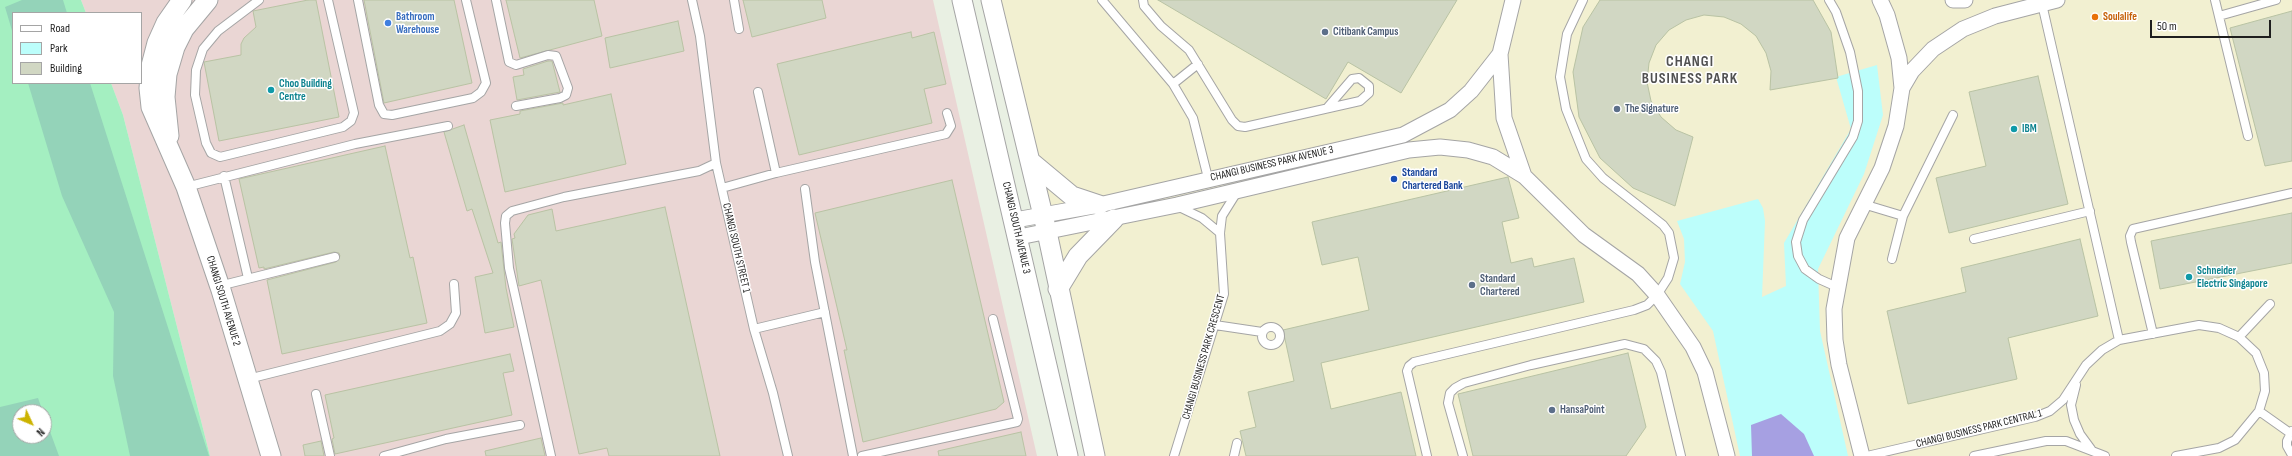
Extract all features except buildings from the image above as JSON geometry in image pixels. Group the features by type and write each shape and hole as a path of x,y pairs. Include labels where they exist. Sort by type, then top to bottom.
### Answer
{"street":[{"name":"CHANGI SOUTH AVENUE 2","path":"182,0 166,23 157,43 151,66 149,88 151,107 171,148 186,187 219,286 271,456"},
{"name":"CHANGI SOUTH AVENUE 2","path":"171,148 165,97 167,74 175,47 184,29 208,0"},
{"name":"CHANGI SOUTH AVENUE 3","path":"962,0 1017,229 1068,456"},
{"path":"991,0 1045,224 1095,456"},
{"path":"1513,0 1500,54 1504,118 1524,176 1584,236 1638,274 1657,295 1693,348 1705,372 1725,455"},
{"path":"1862,456 1835,340 1834,309 1847,238 1882,168 1896,126 1902,88 1899,58 1887,15 1880,0"},
{"path":"1953,0 1965,0"},
{"path":"1902,88 1912,72 1933,49 1963,29 1995,16 2058,0"},
{"name":"CHANGI BUSINESS PARK AVENUE 3","path":"1045,224 1099,205 1208,178 1402,135 1450,110 1471,91 1500,54"},
{"name":"CHANGI BUSINESS PARK AVENUE 3","path":"1017,229 1045,224 1114,219 1409,150 1440,147 1468,150 1487,155 1524,176"},
{"path":"1030,161 1072,196 1099,205"},
{"path":"1058,289 1078,256 1114,219"}],"lane":[{"path":"259,0 218,31 203,50 196,70 195,95 206,143 211,153 220,157 343,127 351,121 354,113 328,0"},
{"path":"358,0 379,105 384,114 392,115 473,98 481,92 486,83 466,0"},
{"path":"496,0 509,62 516,65 548,55 556,56 568,88 566,95 560,98 516,106"},
{"name":"CHANGI SOUTH STREET 1","path":"692,0 700,36 716,163 754,329 773,393 788,456"},
{"path":"734,0 739,29"},
{"path":"1143,0 1144,6 1154,18 1190,50 1232,120 1238,126 1245,127 1360,101 1369,92 1370,86 1359,78 1352,79 1327,108"},
{"path":"1427,456 1407,371 1409,366 1414,362 1634,310 1646,305 1657,295 1668,278 1674,258 1669,233 1663,225 1602,178 1586,159 1566,110 1560,77 1567,34 1583,0"},
{"path":"1829,0 1836,12 1850,52 1858,91 1858,121 1853,137 1803,220 1796,242 1798,256 1805,269 1819,279 1837,287"},
{"path":"2215,0 2248,136"},
{"path":"2219,16 2276,0"},
{"path":"1104,1 1173,84 1193,118 1208,178"},
{"path":"2042,4 2119,340"},
{"path":"1173,84 1198,64"},
{"path":"758,92 776,173"},
{"path":"722,188 776,173 946,134 951,126 947,113"},
{"path":"1892,259 1903,216 1953,114"},
{"path":"186,187 224,176 355,144 448,126"},
{"path":"551,456 510,268 505,223 506,216 512,211 564,197 699,171 716,163"},
{"path":"224,176 248,278"},
{"path":"805,189 825,312 853,456"},
{"name":"CHANGI BUSINESS PARK CRESCENT","path":"1174,456 1224,294 1220,233 1222,216 1227,205 1238,191"},
{"path":"2153,334 2131,242 2130,236 2134,229 2292,193"},
{"path":"1863,204 1903,216"},
{"path":"1177,205 1202,218 1220,233"},
{"path":"1974,239 2090,211"},
{"path":"219,286 335,257"},
{"path":"248,379 440,331 450,324 456,313 454,284"},
{"path":"2239,337 2270,304"},
{"path":"754,329 825,312"},
{"path":"862,456 1017,422 1018,419 993,319"},
{"path":"1215,325 1262,332"},
{"name":"CHANGI BUSINESS PARK CENTRAL 1","path":"1867,456 2040,415 2050,411 2064,400 2086,365 2097,355 2119,340 2199,325 2219,328 2239,337 2256,353 2264,372 2265,391 2259,411 2235,440 2219,448 2176,456"},
{"path":"1463,456 1448,403 1450,393 1455,388 1464,383 1531,365 1625,344 1644,349 1656,362 1661,372 1681,456"},
{"name":"CHANGI BUSINESS PARK CENTRAL 1","path":"2077,380 2072,405 2074,420 2080,434 2091,449"},
{"path":"316,394 330,456"},
{"path":"2259,411 2291,432 2287,446 2292,455"},
{"path":"384,456 446,440 520,425"},
{"name":"CHANGI BUSINESS PARK CENTRAL 1","path":"1974,456 2046,441 2066,441 2091,449 2105,456"},
{"path":"1234,456 1237,443"}],"shaded area":[{"path":"81,0 933,0 1037,456 210,456 123,115 111,84 142,84 142,12 86,12"},
{"name":"CHANGI BUSINESS PARK","path":"999,0 2292,0 2292,456 1104,456"},
{"path":"1781,414 1804,434 1814,456 1752,456 1751,425"}],"green space":[{"path":"0,0 81,0 86,12 12,12 12,84 111,84 123,115 210,456 0,456"},
{"path":"22,0 63,0 67,12 12,12 12,31 5,7"},
{"path":"1877,65 1883,115 1864,174 1818,269 1820,331 1848,456 1740,456 1713,331 1680,284 1685,262 1684,239 1677,221 1758,199 1763,208 1765,221 1762,297 1786,286 1784,243 1851,129 1836,77"},
{"path":"28,84 90,84 209,456 130,456 113,376 114,312 62,196"},
{"path":"38,398 40,404 13,404"},
{"path":"12,404 12,444 52,444 52,437 59,456 0,456 0,407"}],"place":[{"name":"Soulalife","path":"2095,17"},
{"name":"Bathroom Warehouse","path":"388,23"},
{"name":"Citibank Campus","path":"1325,32"},
{"name":"Choo Building Centre","path":"271,90"},
{"name":"The Signature","path":"1617,109"},
{"name":"IBM","path":"2014,129"},
{"name":"Standard Chartered Bank","path":"1394,179"},
{"name":"Schneider Electric Singapore","path":"2189,277"},
{"name":"Standard Chartered","path":"1472,285"},
{"name":"HansaPoint","path":"1552,410"}],"district":[{"name":"CHANGI BUSINESS PARK","path":"1690,70"}]}
